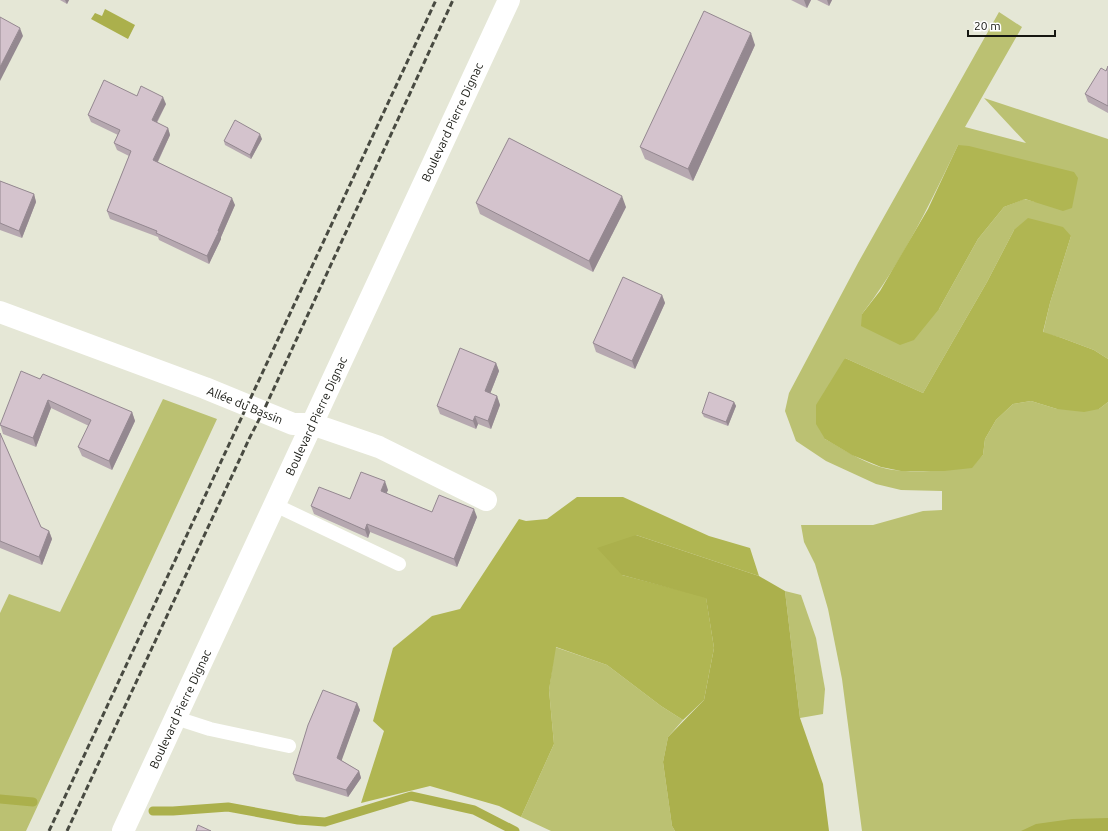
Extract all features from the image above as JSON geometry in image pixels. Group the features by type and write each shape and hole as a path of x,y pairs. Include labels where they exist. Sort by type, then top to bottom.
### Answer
{"street":[{"name":"Boulevard Pierre Dignac","path":"124,831 509,0"},
{"name":"Allée du Bassin","path":"0,312 205,388 293,424 312,424 379,447 486,500"}],"lane":[{"path":"275,505 399,564"},
{"path":"176,718 210,729 289,746"}],"shaded area":[{"path":"105,9 135,25 128,39 91,19 95,13 102,16"},
{"path":"999,12 1022,27 965,127 1026,143 984,98 1108,139 1108,359 1094,350 1062,338 1043,333 1050,303 1071,236 1014,230 987,282 923,393 845,358 825,439 866,462 890,469 901,471 926,471 972,467 983,455 985,439 996,420 1013,404 1031,401 1057,409 1099,409 1108,402 1108,831 862,831 842,679 828,609 815,564 804,542 801,525 873,525 923,511 942,510 942,491 901,490 876,484 826,461 796,441 785,411 789,393 858,263","holes":["958,145 1036,202 1024,199 1004,207 978,239 939,309 862,314 903,253 926,211"]},
{"path":"958,145 969,146 1074,172 1078,178 1072,208 1063,211 1025,199 1004,207 978,239 939,309 914,340 900,345 861,326 862,314 880,291 928,209"},
{"path":"1028,218 1063,227 1071,236 1050,303 1043,332 1094,350 1108,359 1108,402 1099,409 1084,412 1057,409 1031,401 1013,404 996,420 985,439 983,455 972,468 944,471 901,471 881,467 852,455 825,439 816,424 816,405 845,358 923,393 987,282 1014,230"},
{"path":"163,399 217,419 26,831 0,831 0,613 9,594 60,612"},
{"path":"577,497 623,497 709,536 750,548 759,576 636,535 622,575 706,597 714,648 704,700 683,720 661,706 607,665 556,647 549,690 554,744 521,817 499,806 430,786 361,803 384,731 373,721 393,648 432,616 460,609 519,519 526,521 547,519"},
{"path":"636,535 759,576 785,591 800,718 823,784 829,831 675,831 672,826 663,762 668,737 704,700 714,648 706,598 622,575 597,548"},
{"path":"785,591 801,595 816,638 825,689 823,714 800,718"},
{"path":"555,647 607,665 661,706 683,720 668,737 663,762 672,826 675,831 551,831 521,817 554,744 549,690"},
{"path":"1108,818 1108,831 1021,831 1036,824 1072,819"}],"building":[{"path":"704,11 751,33 688,169 640,147"},
{"path":"0,17 20,28 0,67"},
{"path":"1108,66 1108,106 1085,94 1101,68 1106,71"},
{"path":"104,80 137,96 141,86 163,97 152,120 168,128 153,160 232,198 207,256 156,233 157,231 107,211 131,151 114,143 120,130 88,115"},
{"path":"235,120 260,134 250,155 224,141"},
{"path":"509,138 622,196 589,261 476,203"},
{"path":"0,181 34,194 19,231 0,223"},
{"path":"623,277 662,295 632,361 593,343"},
{"path":"460,348 496,363 485,391 497,396 488,421 475,416 473,421 437,406"},
{"path":"21,371 40,379 43,374 132,412 109,461 78,447 91,420 48,400 33,438 0,425"},
{"path":"709,392 734,402 726,422 702,413"},
{"path":"0,433 41,527 49,531 39,557 0,541"},
{"path":"361,472 385,481 381,491 432,512 439,495 474,509 454,559 367,524 365,530 311,506 319,487 350,499"},
{"path":"323,690 357,703 337,758 359,771 346,790 293,774 308,725"},
{"path":"198,825 211,831 196,831"}],"waterway":[{"path":"153,811 228,807 298,820 325,822 411,796 474,810 515,831"},
{"path":"0,799 33,802"}],"railway":[{"path":"49,831 436,0"},
{"path":"67,831 263,412 453,0"}]}
